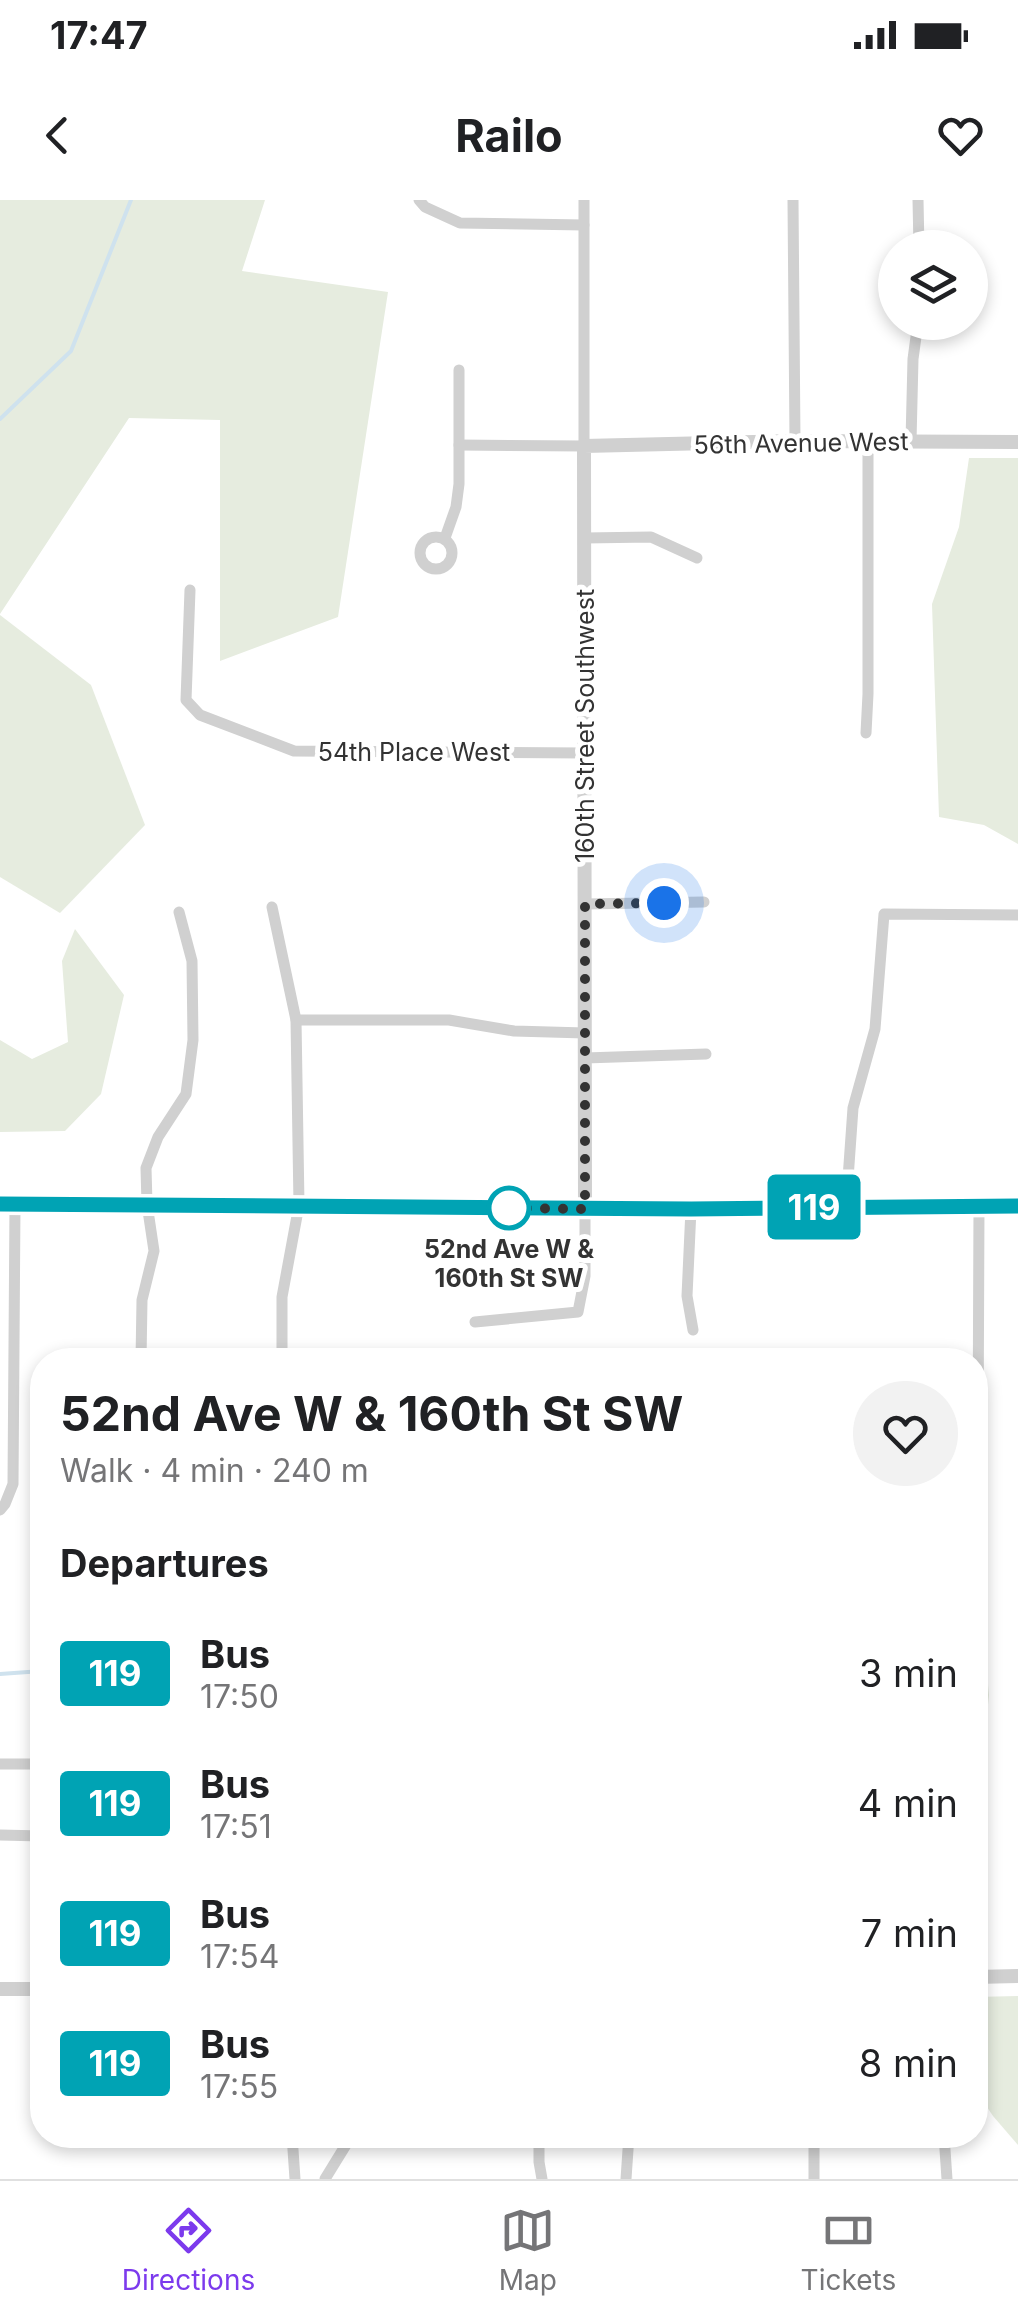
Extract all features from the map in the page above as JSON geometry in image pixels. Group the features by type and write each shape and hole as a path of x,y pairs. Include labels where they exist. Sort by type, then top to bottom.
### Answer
{"street":[{"path":"419,200 460,223 584,225"},
{"name":"160th Street Southwest","path":"476,1322 578,1312 586,1276 584,200"},
{"path":"793,200 794,441"},
{"path":"918,200 919,230"},
{"path":"910,442 916,340"},
{"path":"445,538 456,507 459,370"},
{"name":"56th Avenue West","path":"584,446 794,441 1018,442"},
{"path":"866,733 868,441"},
{"path":"460,445 584,446"},
{"path":"585,538 651,537 697,558"},
{"name":"54th Place West","path":"190,590 186,700 200,715 294,751 585,753"},
{"path":"585,904 704,902"},
{"path":"272,907 296,1020 299,1205 282,1296 282,1348"},
{"path":"141,1348 142,1300 154,1251 146,1168 158,1137 186,1094 193,1040 192,962 179,912"},
{"path":"846,1206 853,1108 874,1029 884,914 1018,914"},
{"path":"296,1020 449,1020 514,1031 585,1033"},
{"path":"585,1058 706,1054"},
{"path":"3,1507 13,1484 8,1204 691,1209 979,1206 1017,1202"},
{"path":"978,1348 979,1206"},
{"path":"691,1209 687,1296 694,1330"},
{"path":"0,1764 30,1764"},
{"path":"0,1835 30,1836"},
{"path":"988,1977 1018,1976"},
{"path":"0,1989 30,1989"},
{"path":"293,2148 295,2179"},
{"path":"325,2179 344,2148"},
{"path":"538,2148 542,2179"},
{"path":"626,2179 629,2148"},
{"path":"814,2148 814,2179"},
{"path":"945,2148 947,2179"}],"shaded area":[{"path":"0,200 265,200 242,271 388,292 338,617 220,661 220,420 129,418 0,614"},
{"path":"969,458 1018,458 1018,844 984,825 939,817 932,604 959,527"},
{"path":"0,615 91,685 145,825 60,913 0,877"},
{"path":"75,929 124,995 101,1094 65,1131 0,1132 0,1040 32,1059 68,1042 62,961"},
{"path":"1018,1996 1018,2145 988,2108 988,1997"}],"waterway":[{"path":"0,419 71,351 131,200"},
{"path":"0,1674 30,1672"}],"bus line":[{"name":"119","path":"0,1204 691,1209 1018,1206"}],"place":[{"name":"52nd Ave W & 160th St SW","path":"509,1208"}],"route":[{"path":"509,1208 585,1209 585,904 664,903"}]}
